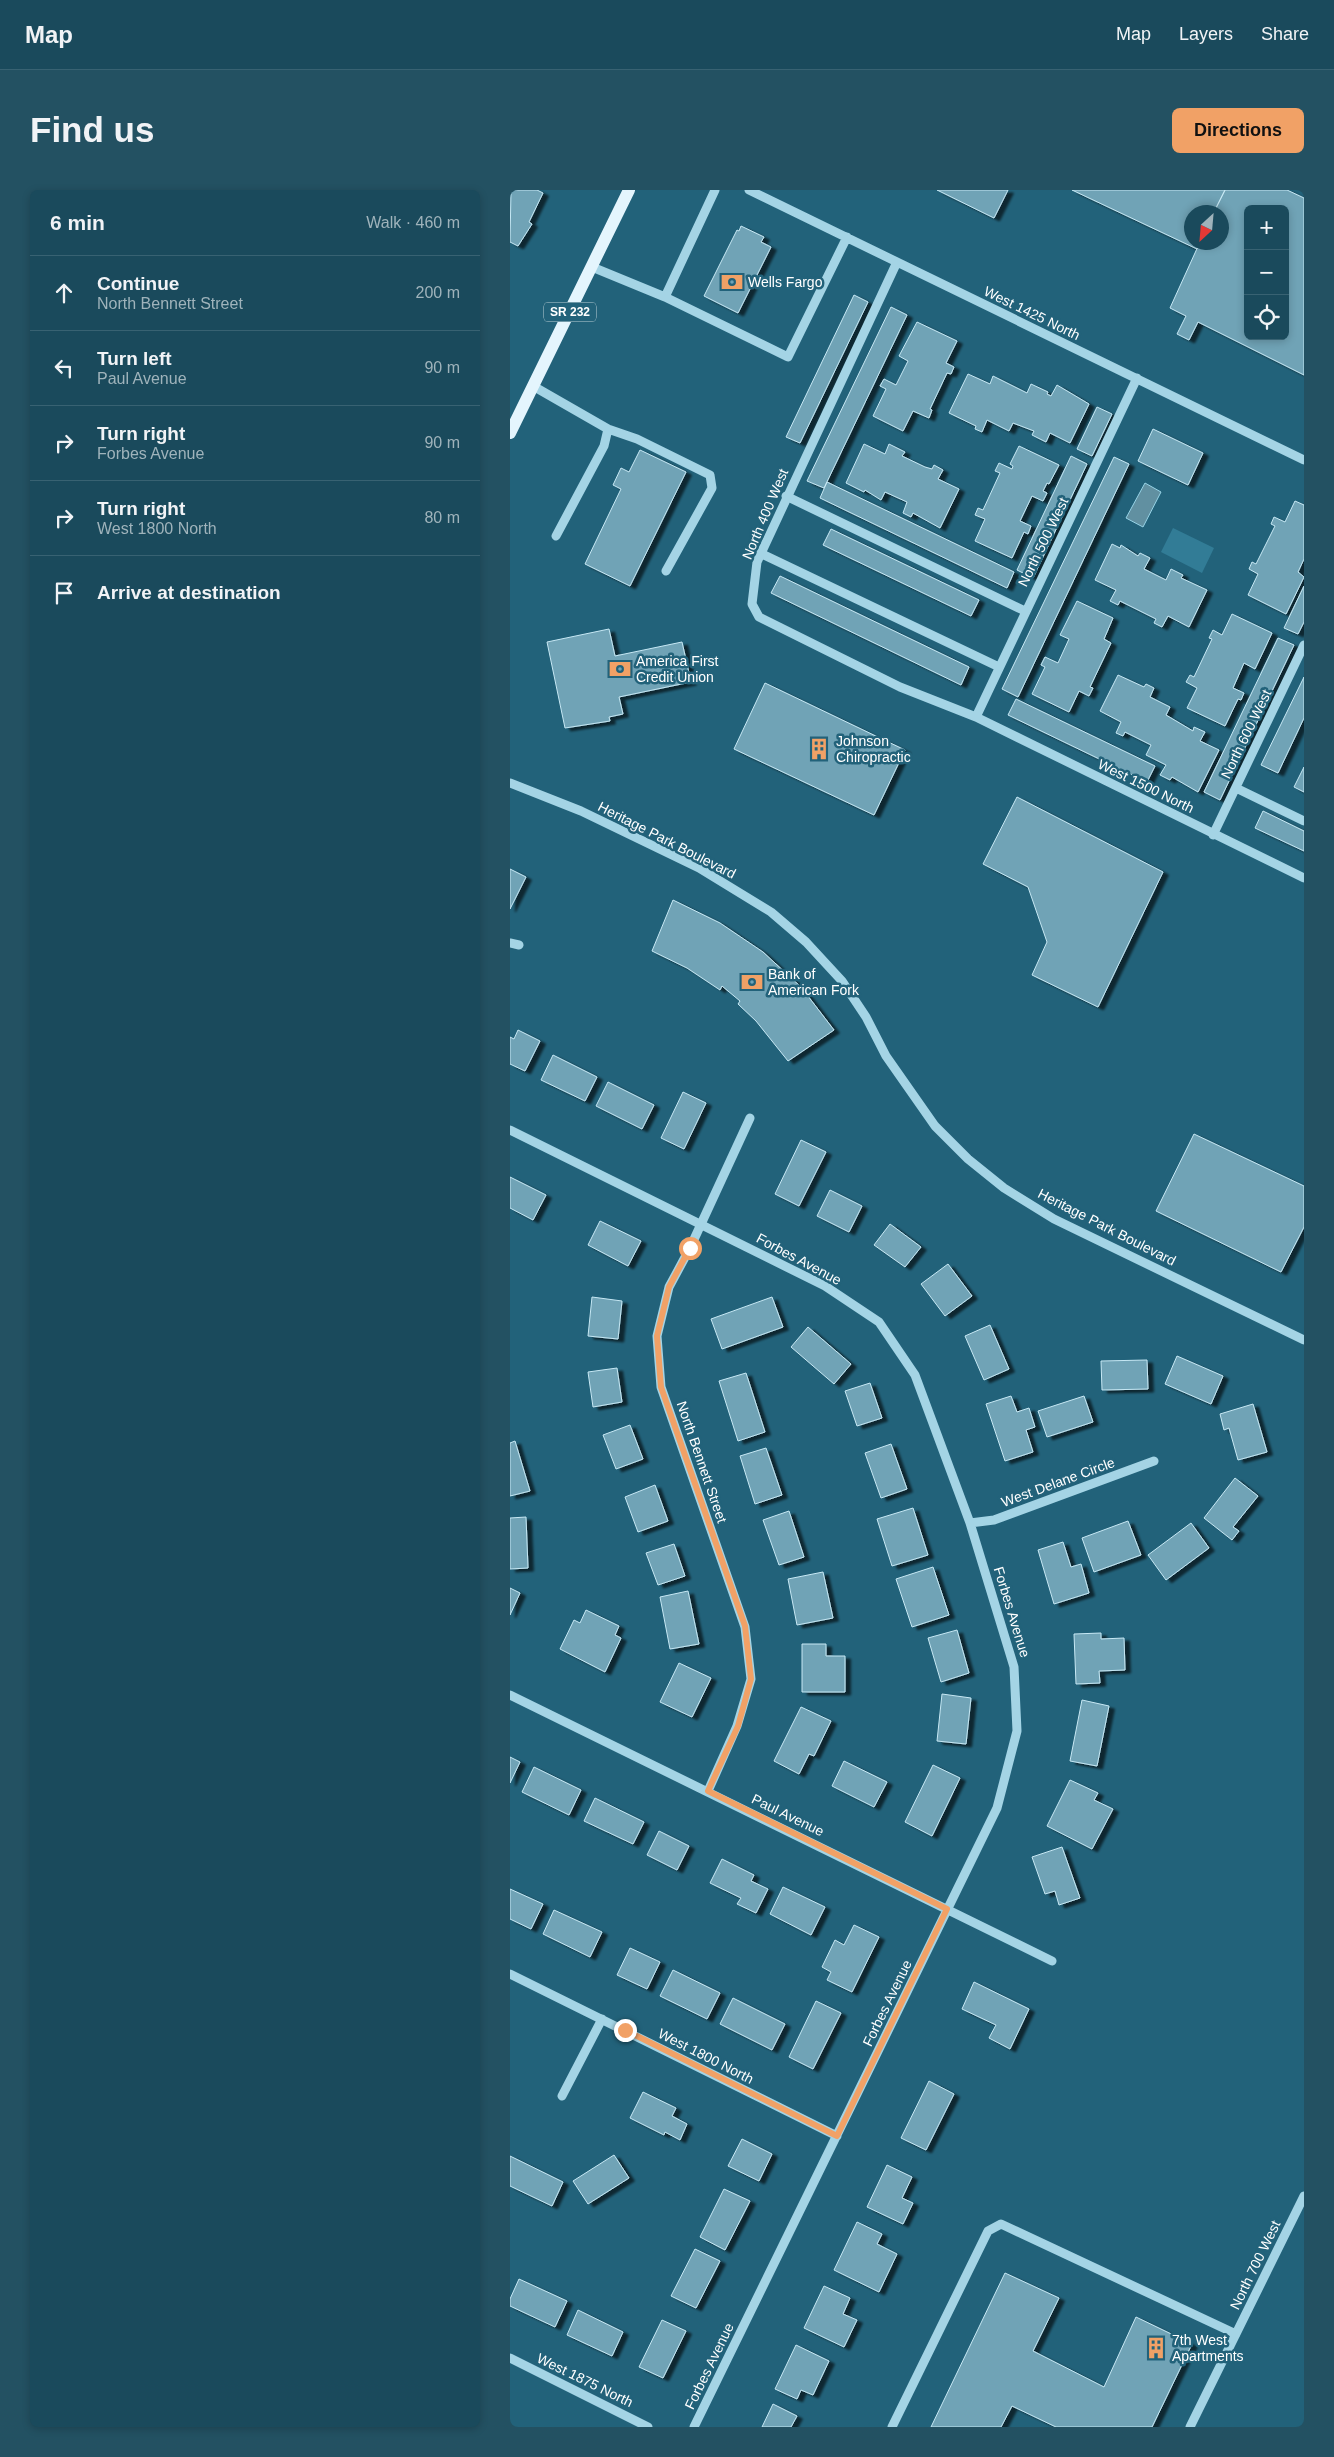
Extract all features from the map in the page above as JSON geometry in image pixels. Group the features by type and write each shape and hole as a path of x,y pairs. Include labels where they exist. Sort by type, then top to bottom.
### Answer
{"main road":[{"name":"SR 232","path":"510,433 629,190"}],"street":[{"path":"665,297 715,190"},
{"name":"West 1425 North","path":"749,190 1304,460"},
{"path":"592,267 665,297 788,356 847,237"},
{"name":"North 400 West","path":"897,262 756,562 752,604 759,617 900,687 976,717"},
{"name":"North 500 West","path":"976,717 1137,378"},
{"path":"533,386 608,429 637,439 710,475 712,488 666,572"},
{"path":"556,536 604,446 608,429"},
{"path":"786,496 1025,611"},
{"path":"760,553 999,667"},
{"name":"North 600 West","path":"1214,835 1304,645"},
{"name":"West 1500 North","path":"976,717 1304,878"},
{"name":"Heritage Park Boulevard","path":"510,783 581,811 700,868 771,912 806,942 842,982 866,1017 886,1056 935,1126 968,1159 1004,1188 1054,1219 1304,1340"},
{"path":"1236,788 1304,821"},
{"name":"North Bennett Street","path":"708,1791 738,1726 751,1679 745,1626 661,1387 657,1336 669,1287 690,1248 699,1224 711,1204 750,1118"},
{"name":"Forbes Avenue","path":"510,1130 825,1286 879,1322 915,1375 970,1523 1014,1667 1016,1731 997,1808 694,2427"},
{"name":"West Delane Circle","path":"970,1523 994,1520 1154,1461"},
{"name":"Paul Avenue","path":"510,1695 1052,1961"},
{"name":"West 1800 North","path":"510,1974 837,2136"},
{"path":"562,2096 602,2020"},
{"name":"North 700 West","path":"1190,2427 1304,2196"},
{"path":"892,2427 988,2231 1002,2224 1236,2334"},
{"name":"West 1875 North","path":"510,2358 648,2427"}],"shaded area":[{"path":"1145,483 1161,492 1143,527 1126,518"},
{"path":"1173,528 1214,548 1202,573 1161,552"}],"building":[{"path":"511,190 537,190 543,193 529,222 532,224 518,246 510,242"},
{"path":"937,190 1008,190 994,218"},
{"path":"1072,190 1225,190 1218,205 1184,205 1184,243"},
{"path":"1225,190 1287,190 1304,198 1304,375 1198,322 1189,340 1177,334 1186,316 1170,308 1196,250 1229,250 1229,205 1218,205"},
{"name":"Wells Fargo","path":"741,226 764,237 761,242 771,247 738,313 704,296 737,230 739,231"},
{"path":"854,295 868,302 800,443 786,437"},
{"path":"891,307 907,315 824,488 807,481"},
{"path":"917,322 957,341 946,363 954,367 951,374 947,373 930,409 932,410 929,418 913,411 903,431 873,416 886,389 880,386 884,379 896,385 908,361 899,356"},
{"path":"968,374 990,384 993,376 1027,393 1031,384 1048,392 1047,394 1051,396 1057,385 1089,404 1070,443 1050,433 1046,442 1032,435 1034,431 1013,423 1009,431 987,420 982,432 975,429 976,426 949,413"},
{"path":"1097,407 1112,414 1092,456 1077,449"},
{"path":"1153,429 1203,453 1188,485 1138,461"},
{"path":"864,444 885,454 889,444 905,452 902,456 925,467 932,469 934,465 943,470 938,479 959,489 940,528 913,513 911,517 903,513 907,502 885,492 881,500 865,490 864,492 846,483"},
{"path":"1019,446 1059,465 1043,491 1047,493 1043,501 1032,496 1020,521 1031,526 1028,534 1024,532 1012,558 975,541 985,519 975,515 978,508 983,510 1000,473 995,471 999,463 1012,469 1013,466 1010,464"},
{"path":"640,450 686,472 630,586 585,564 621,489 613,485 621,468 629,472"},
{"path":"1071,456 1087,464 1033,578 1017,570"},
{"path":"1114,457 1129,464 1018,697 1002,689"},
{"path":"827,482 1014,572 1007,588 820,498"},
{"path":"1295,501 1304,505 1304,559 1298,572 1304,577 1286,614 1248,595 1258,574 1249,569 1252,562 1256,564 1275,526 1271,524 1274,517 1285,522"},
{"path":"831,529 979,600 971,616 823,545"},
{"path":"1112,544 1120,548 1121,545 1138,556 1140,553 1150,558 1144,569 1166,580 1171,569 1183,575 1181,578 1207,590 1189,627 1168,616 1162,627 1154,623 1156,619 1120,601 1118,605 1110,601 1116,590 1095,580"},
{"path":"780,576 969,667 961,685 771,593"},
{"path":"1304,586 1304,622 1298,634 1284,628"},
{"path":"1077,601 1113,618 1104,639 1111,643 1090,687 1093,688 1089,696 1079,691 1069,712 1032,694 1045,667 1041,665 1045,657 1058,663 1069,639 1060,635"},
{"path":"1232,614 1272,633 1255,669 1244,663 1233,688 1244,693 1241,700 1238,699 1225,726 1187,708 1197,688 1186,682 1190,675 1194,677 1212,639 1209,638 1213,630 1222,635"},
{"name":"America First Credit Union","path":"609,629 615,656 682,642 691,682 619,697 623,714 609,717 610,721 565,728 547,642"},
{"path":"1278,638 1294,645 1220,800 1204,792"},
{"path":"1118,675 1144,687 1146,684 1154,688 1150,697 1170,707 1166,715 1193,731 1194,727 1205,732 1200,741 1219,750 1198,792 1172,777 1170,780 1160,775 1166,765 1146,755 1151,745 1125,732 1123,736 1116,733 1121,722 1100,711"},
{"path":"1304,677 1304,718 1278,773 1261,765"},
{"name":"Johnson Chiropractic","path":"765,683 905,750 874,815 734,749"},
{"path":"1016,699 1155,766 1147,782 1008,715"},
{"path":"1304,767 1304,792 1294,787"},
{"path":"1017,797 1163,872 1098,1007 1032,975 1047,942 1028,887 983,864"},
{"path":"1263,811 1304,831 1304,851 1255,828"},
{"path":"510,869 526,877 510,909"},
{"name":"Bank of American Fork","path":"673,900 720,923 763,952 801,987 834,1030 788,1061 756,1021 738,1004 740,1001 722,986 720,990 687,968 652,951"},
{"path":"518,1030 540,1041 525,1071 510,1064 510,1037 514,1039"},
{"path":"553,1055 597,1077 585,1101 541,1080"},
{"path":"608,1082 654,1105 642,1129 596,1106"},
{"path":"683,1092 706,1103 684,1149 661,1138"},
{"path":"1194,1134 1304,1186 1304,1227 1281,1272 1156,1211"},
{"path":"801,1140 826,1152 799,1206 775,1194"},
{"path":"510,1177 546,1195 533,1220 510,1208"},
{"path":"830,1190 862,1206 849,1232 817,1216"},
{"path":"600,1221 641,1241 628,1266 588,1245"},
{"path":"890,1224 921,1247 905,1267 874,1245"},
{"path":"948,1264 972,1296 945,1316 921,1284"},
{"path":"592,1297 622,1301 618,1339 588,1336"},
{"path":"772,1297 783,1327 722,1349 711,1319"},
{"path":"990,1325 1009,1369 984,1380 965,1336"},
{"path":"808,1327 851,1364 834,1384 791,1347"},
{"path":"1177,1356 1223,1376 1211,1404 1165,1384"},
{"path":"1147,1360 1148,1389 1102,1390 1101,1361"},
{"path":"617,1368 622,1402 593,1407 588,1372"},
{"path":"746,1373 765,1432 738,1441 719,1381"},
{"path":"870,1383 882,1418 857,1426 845,1391"},
{"path":"1011,1396 1017,1412 1029,1408 1035,1427 1026,1430 1033,1452 1005,1461 986,1404"},
{"path":"1084,1396 1093,1422 1047,1437 1038,1411"},
{"path":"1253,1404 1267,1452 1238,1460 1229,1428 1224,1430 1220,1414"},
{"path":"630,1425 643,1459 616,1469 603,1435"},
{"path":"515,1441 530,1491 510,1496 510,1443"},
{"path":"891,1444 907,1489 881,1498 865,1453"},
{"path":"766,1448 782,1495 755,1504 740,1456"},
{"path":"1235,1478 1258,1496 1233,1527 1239,1531 1232,1540 1204,1518"},
{"path":"655,1485 668,1521 638,1532 625,1497"},
{"path":"913,1508 928,1555 892,1566 877,1519"},
{"path":"789,1511 804,1557 779,1565 763,1520"},
{"path":"526,1517 528,1568 510,1569 510,1518"},
{"path":"1128,1521 1141,1555 1094,1572 1082,1538"},
{"path":"1191,1523 1209,1548 1166,1580 1148,1555"},
{"path":"1063,1542 1071,1567 1081,1564 1089,1593 1054,1604 1038,1550"},
{"path":"674,1544 685,1576 658,1585 646,1553"},
{"path":"933,1567 949,1615 912,1627 896,1579"},
{"path":"823,1572 833,1618 797,1625 788,1579"},
{"path":"510,1588 520,1593 510,1615"},
{"path":"688,1591 699,1644 670,1649 660,1597"},
{"path":"586,1610 619,1626 615,1635 621,1638 605,1672 560,1649 574,1620 580,1623"},
{"path":"957,1630 969,1673 941,1682 928,1638"},
{"path":"1101,1633 1101,1639 1124,1638 1125,1670 1099,1671 1100,1683 1076,1684 1074,1634"},
{"path":"802,1644 826,1644 826,1656 845,1656 845,1692 802,1692"},
{"path":"679,1663 711,1678 692,1717 660,1702"},
{"path":"942,1694 971,1698 966,1744 937,1741"},
{"path":"1082,1700 1109,1706 1097,1766 1070,1761"},
{"path":"801,1707 831,1721 814,1756 809,1754 799,1774 774,1761"},
{"path":"510,1757 520,1762 510,1783"},
{"path":"844,1761 887,1782 874,1807 832,1786"},
{"path":"933,1765 960,1778 932,1836 905,1822"},
{"path":"534,1767 581,1790 569,1815 522,1792"},
{"path":"1070,1780 1098,1793 1094,1800 1113,1809 1092,1849 1047,1826"},
{"path":"595,1798 644,1822 633,1844 584,1821"},
{"path":"659,1831 689,1846 677,1870 647,1855"},
{"path":"1062,1847 1080,1898 1059,1905 1055,1891 1045,1894 1032,1857"},
{"path":"722,1859 754,1875 751,1881 768,1889 756,1913 737,1904 741,1898 710,1883"},
{"path":"783,1887 825,1907 811,1935 770,1914"},
{"path":"510,1889 543,1904 531,1929 510,1919"},
{"path":"554,1910 602,1932 590,1957 543,1934"},
{"path":"854,1925 879,1937 852,1992 827,1980 831,1972 822,1967 835,1940 844,1945"},
{"path":"630,1948 660,1962 647,1989 617,1975"},
{"path":"673,1970 720,1993 707,2019 660,1996"},
{"path":"974,1982 1029,2009 1010,2049 989,2038 996,2025 962,2009"},
{"path":"733,1998 785,2024 772,2050 720,2024"},
{"path":"816,2001 841,2013 813,2069 789,2057"},
{"path":"929,2081 954,2094 926,2150 901,2138"},
{"path":"643,2092 676,2108 672,2116 687,2124 680,2140 665,2132 664,2135 630,2118"},
{"path":"742,2139 772,2154 759,2181 728,2166"},
{"path":"614,2155 629,2178 588,2204 573,2181"},
{"path":"510,2156 563,2182 552,2206 510,2186"},
{"path":"887,2165 912,2177 902,2198 913,2203 903,2224 867,2207"},
{"path":"724,2189 750,2201 725,2250 700,2237"},
{"path":"857,2222 882,2234 877,2244 897,2254 879,2292 834,2270"},
{"path":"695,2249 720,2261 696,2308 671,2296"},
{"name":"7th West Apartments","path":"1005,2273 1059,2298 1033,2351 1104,2387 1136,2317 1192,2344 1152,2427 1056,2427 1012,2406 1001,2427 931,2427"},
{"path":"519,2279 567,2301 555,2327 510,2306 510,2299"},
{"path":"824,2286 850,2298 843,2314 857,2320 844,2347 804,2328"},
{"path":"578,2310 623,2332 612,2356 567,2335"},
{"path":"662,2320 686,2331 663,2378 639,2367"},
{"path":"796,2345 829,2361 813,2395 801,2390 797,2399 775,2389"},
{"path":"773,2404 797,2416 791,2427 762,2427"}],"place":[{"name":"Wells Fargo","path":"732,282"},
{"name":"America First Credit Union","path":"620,669"},
{"name":"Johnson Chiropractic","path":"819,749"},
{"name":"Bank of American Fork","path":"752,982"},
{"name":"7th West Apartments","path":"1156,2348"}],"route":[{"path":"625,2030 837,2136 947,1909 708,1791 738,1726 751,1679 745,1626 661,1387 657,1336 669,1287 690,1248"}]}
